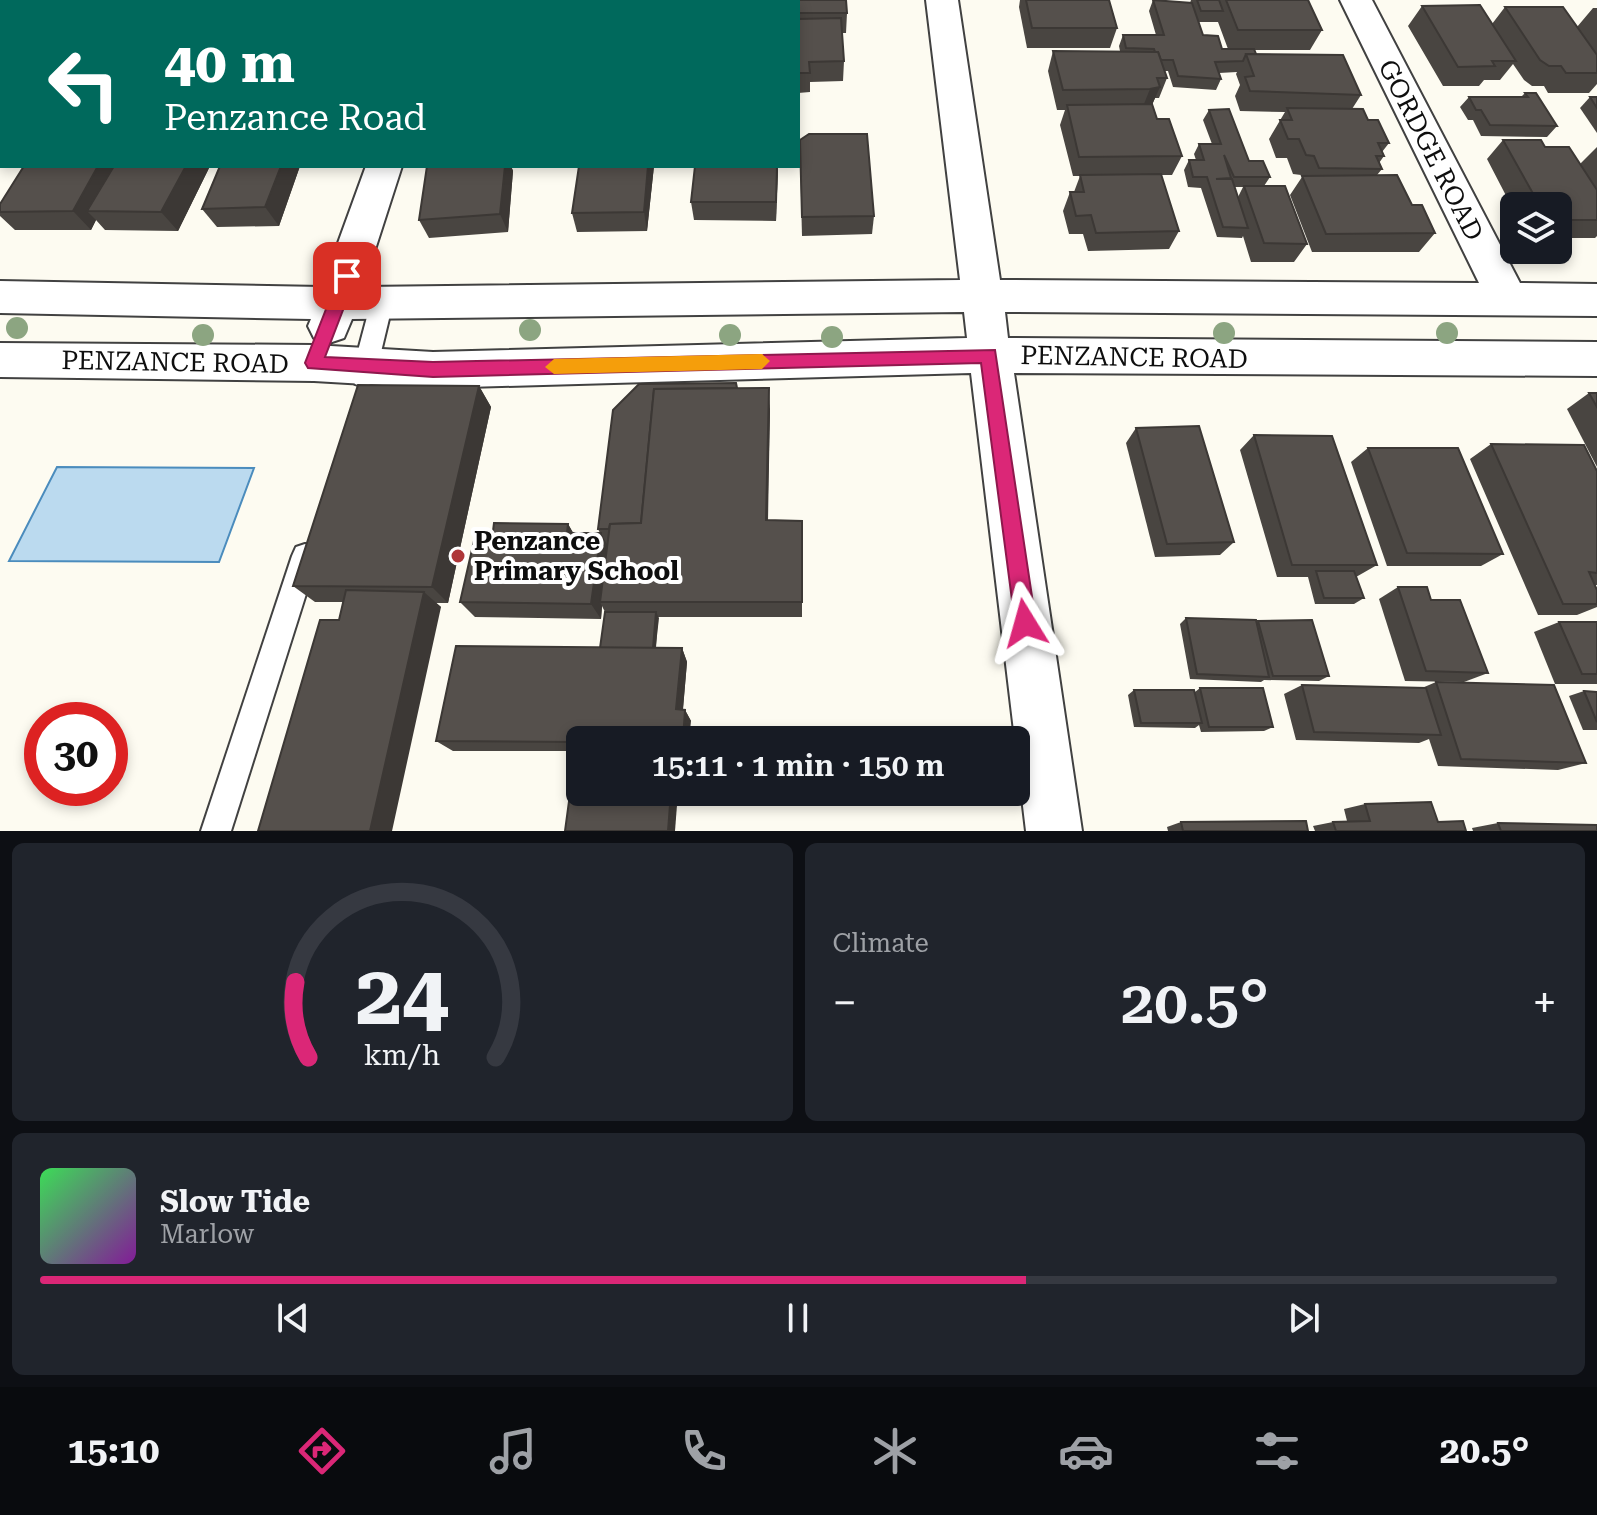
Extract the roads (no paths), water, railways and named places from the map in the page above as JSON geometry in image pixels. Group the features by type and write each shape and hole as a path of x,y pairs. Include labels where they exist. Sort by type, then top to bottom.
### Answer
{"street":[{"path":"942,0 1054,831"},
{"name":"GORDGE ROAD","path":"1356,0 1508,300"},
{"path":"314,363 338,303 383,168"},
{"path":"0,297 338,303 984,296 1597,300"},
{"name":"PENZANCE ROAD","path":"0,360 314,363 362,381 433,370 988,355 1597,359"}],"lane":[{"path":"362,381 382,302"},
{"path":"216,831 313,530"}],"water":[{"path":"57,467 254,468 219,562 9,561"}],"place":[{"name":"Penzance Primary School","path":"458,556"}]}
